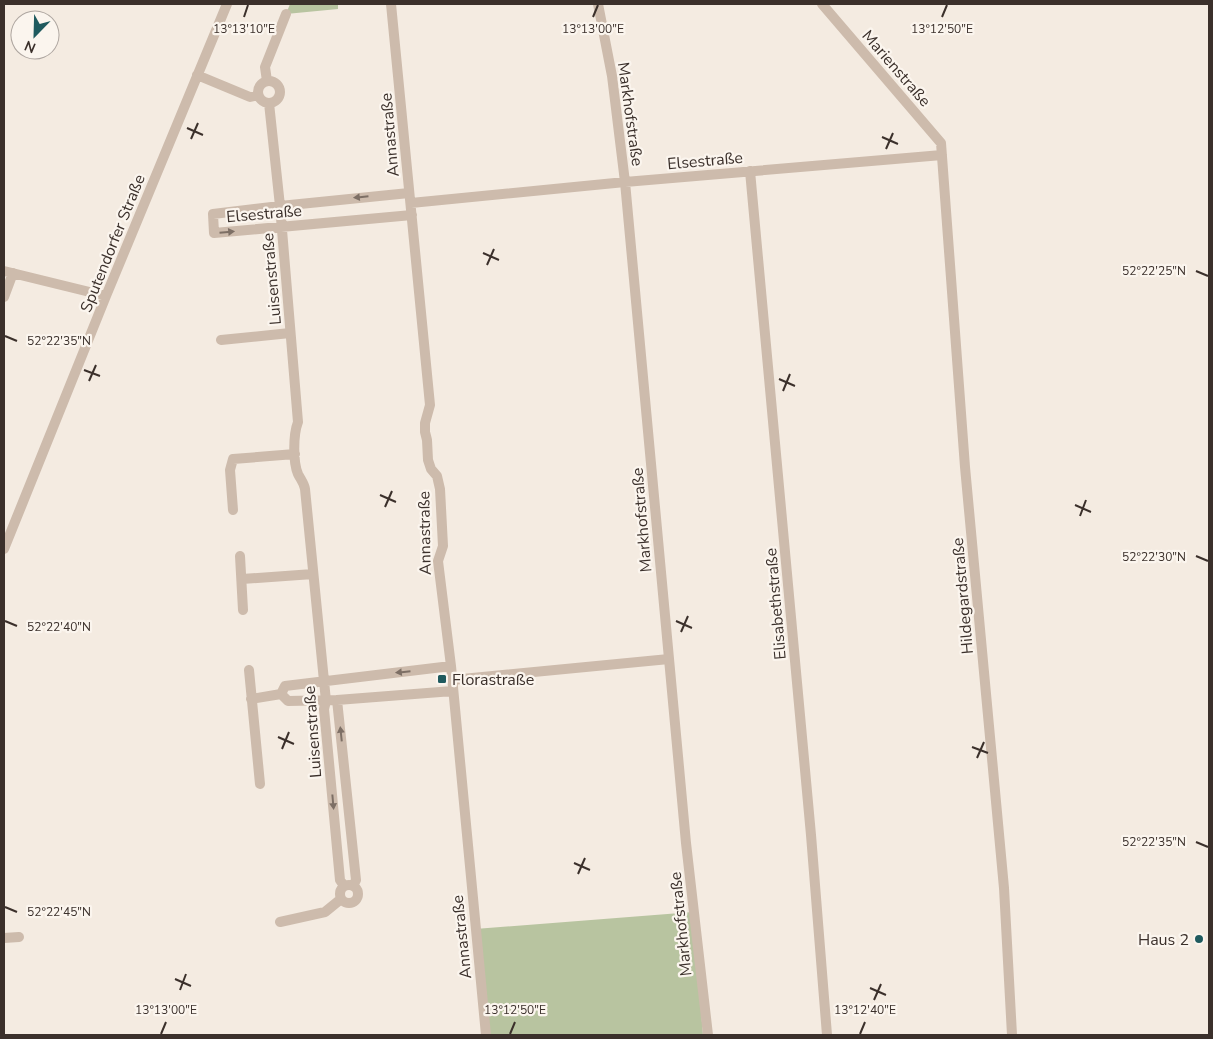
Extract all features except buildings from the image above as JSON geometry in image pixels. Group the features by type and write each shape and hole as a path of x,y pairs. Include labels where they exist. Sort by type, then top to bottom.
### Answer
{"street":[{"name":"Sputendorfer Straße","path":"4,549 227,4"},
{"name":"Annastraße","path":"392,4 430,404 425,432 428,460 431,469 437,476 440,489 443,546 438,562 451,666 486,1035"},
{"name":"Markhofstraße","path":"598,4 612,76 625,182 668,659 693,912 708,1035"},
{"name":"Marienstraße","path":"822,4 942,143 942,155"},
{"path":"269,103 262,101 258,95 258,88 267,81 265,67 286,14"},
{"path":"197,75 250,96 258,95"},
{"name":"Luisenstraße","path":"267,81 274,83 280,93 276,100 269,103 282,227 298,422 295,432 295,454 298,474 304,483 305,489 326,701 324,709 340,880 358,892 356,900 348,904 341,899"},
{"name":"Elsestraße","path":"412,215 214,233 213,214 280,206 625,182 942,155"},
{"name":"Hildegardstraße","path":"942,155 965,466 1004,888 1012,1035"},
{"name":"Elisabethstraße","path":"750,171 811,835 827,1035"},
{"path":"4,297 8,272 106,296"},
{"name":"Luisenstraße","path":"221,340 290,333"},
{"path":"233,510 230,470 233,458 295,454"},
{"path":"240,556 243,610"},
{"path":"242,579 313,574"},
{"path":"452,680 668,659"},
{"path":"281,694 285,686 451,666"},
{"path":"249,670 250,698 260,784"},
{"path":"281,694 288,701 326,701 453,691"},
{"path":"250,698 281,694"},
{"name":"Luisenstraße","path":"337,700 356,880 341,890 341,899"},
{"name":"Luisenstraße","path":"280,922 325,912 341,899"},
{"path":"4,938 19,937"}],"green space":[{"path":"290,4 338,4 338,9 286,14"},
{"path":"693,912 703,1035 486,1035 475,929"}],"place":[{"name":"Florastraße","path":"442,679"},
{"name":"Haus 2","path":"1199,939"}]}
